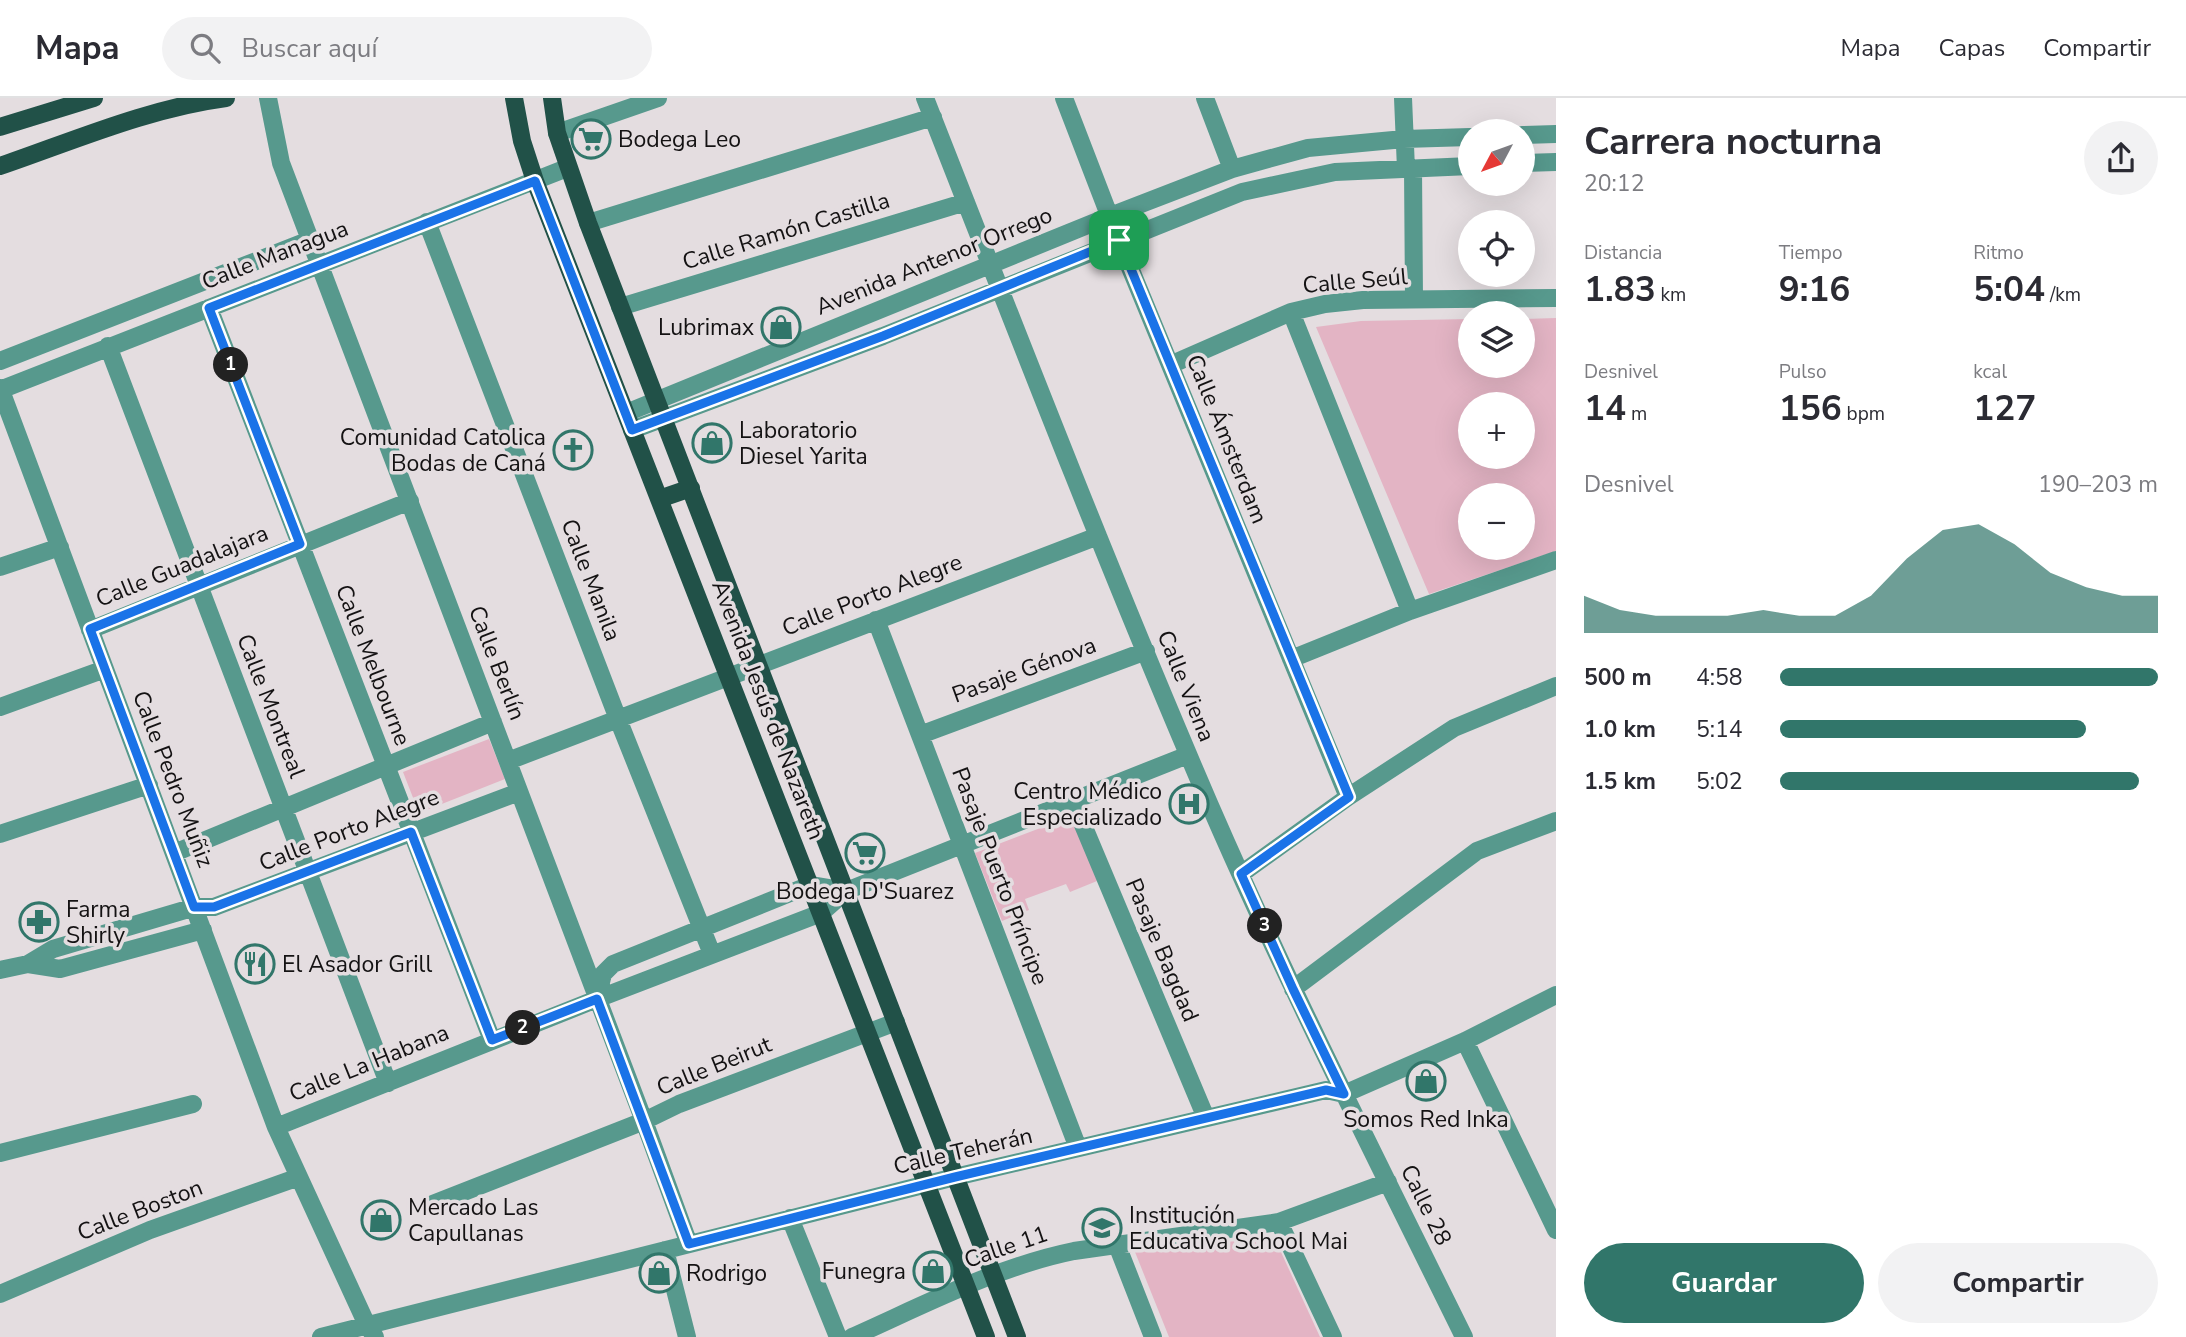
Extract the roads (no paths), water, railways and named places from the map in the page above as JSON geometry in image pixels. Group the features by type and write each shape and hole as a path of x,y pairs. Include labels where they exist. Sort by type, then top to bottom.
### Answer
{"main road":[{"path":"0,128 94,98"},
{"path":"0,166 140,119 226,98"},
{"name":"Avenida Jesús de Nazareth","path":"514,98 522,141 535,181 986,1337"},
{"name":"Avenida Jesús de Nazareth","path":"551,98 567,168 1017,1337"},
{"path":"660,499 691,488"}],"street":[{"name":"Calle Berlín","path":"268,98 281,163 645,1121 689,1244"},
{"path":"557,133 657,98"},
{"name":"Calle Viena","path":"925,98 1098,536 1188,755 1293,989 1344,1094"},
{"name":"Calle Ámsterdam","path":"1064,98 1119,240 1349,797"},
{"path":"1205,98 1232,169"},
{"path":"1403,98 1404,139 1409,169 1414,299"},
{"path":"588,223 933,117"},
{"path":"1535,135 1556,134"},
{"name":"Avenida Antenor Orrego","path":"629,422 657,400 1232,169 1308,148 1404,139 1458,137"},
{"path":"1535,163 1556,162"},
{"path":"629,422 664,418 883,336 1242,192 1335,172 1458,167"},
{"name":"Calle Managua","path":"0,389 567,168"},
{"name":"Calle Ramón Castilla","path":"620,307 966,202"},
{"name":"Calle Manila","path":"427,222 618,719 712,954"},
{"name":"Calle Managua","path":"0,361 310,240"},
{"name":"Calle Seúl","path":"1170,365 1291,312 1325,304 1363,300 1556,298"},
{"name":"Calle Melbourne","path":"209,308 492,1040"},
{"path":"875,312 883,336"},
{"path":"1291,312 1410,611"},
{"name":"Calle Montreal","path":"108,346 388,1083"},
{"name":"Calle Pedro Muñiz","path":"0,389 4,413 60,547 276,1126 371,1331"},
{"name":"Calle Guadalajara","path":"90,629 410,501"},
{"name":"Calle Porto Alegre","path":"508,761 1098,536"},
{"path":"0,567 60,547"},
{"path":"1292,659 1410,611 1556,561"},
{"name":"Pasaje Puerto Príncipe","path":"876,620 1078,1148"},
{"name":"Pasaje Génova","path":"920,735 1146,651"},
{"path":"0,707 105,669"},
{"path":"1241,874 1349,797 1454,728 1556,686"},
{"name":"Calle Porto Alegre","path":"174,853 387,768 493,722"},
{"name":"Calle La Habana","path":"276,1126 712,954 821,914 846,891 1188,755"},
{"path":"0,834 149,785"},
{"name":"Calle Porto Alegre","path":"28,964 53,949 194,907 214,907 519,792"},
{"name":"Pasaje Bagdad","path":"1073,800 1206,1118"},
{"path":"1293,989 1477,851 1556,821"},
{"name":"Calle La Habana","path":"597,999 603,974 613,964 810,886 846,891"},
{"path":"0,970 28,964 60,969 203,930"},
{"name":"Calle Teherán","path":"321,1337 371,1331 665,1250 955,1177 1326,1090 1344,1094 1465,1041 1556,995"},
{"name":"Calle Beirut","path":"433,1204 645,1121 679,1104 896,1022"},
{"path":"1465,1041 1555,1226"},
{"name":"Calle 28","path":"1344,1094 1464,1337"},
{"path":"0,1153 193,1104"},
{"name":"Calle Boston","path":"0,1294 150,1230 299,1177"},
{"name":"Calle 11","path":"852,1337 967,1286 1041,1258 1279,1222 1388,1182"},
{"path":"790,1218 838,1337"},
{"path":"1279,1222 1334,1337"},
{"path":"1117,1245 1153,1337"},
{"path":"665,1250 687,1337"}],"place":[{"name":"Bodega Leo","path":"591,139"},
{"name":"Lubrimax","path":"781,327"},
{"name":"Laboratorio Diesel Yarita","path":"712,443"},
{"name":"Comunidad Catolica Bodas de Caná","path":"573,450"},
{"name":"Centro Médico Especializado","path":"1189,804"},
{"name":"Bodega D'Suarez","path":"865,853"},
{"name":"Farma Shirly","path":"39,922"},
{"name":"El Asador Grill","path":"255,964"},
{"name":"Somos Red Inka","path":"1426,1081"},
{"name":"Mercado Las Capullanas","path":"381,1220"},
{"name":"Institución Educativa School Mai","path":"1102,1228"},
{"name":"Funegra","path":"933,1271"},
{"name":"Rodrigo","path":"659,1273"}]}
